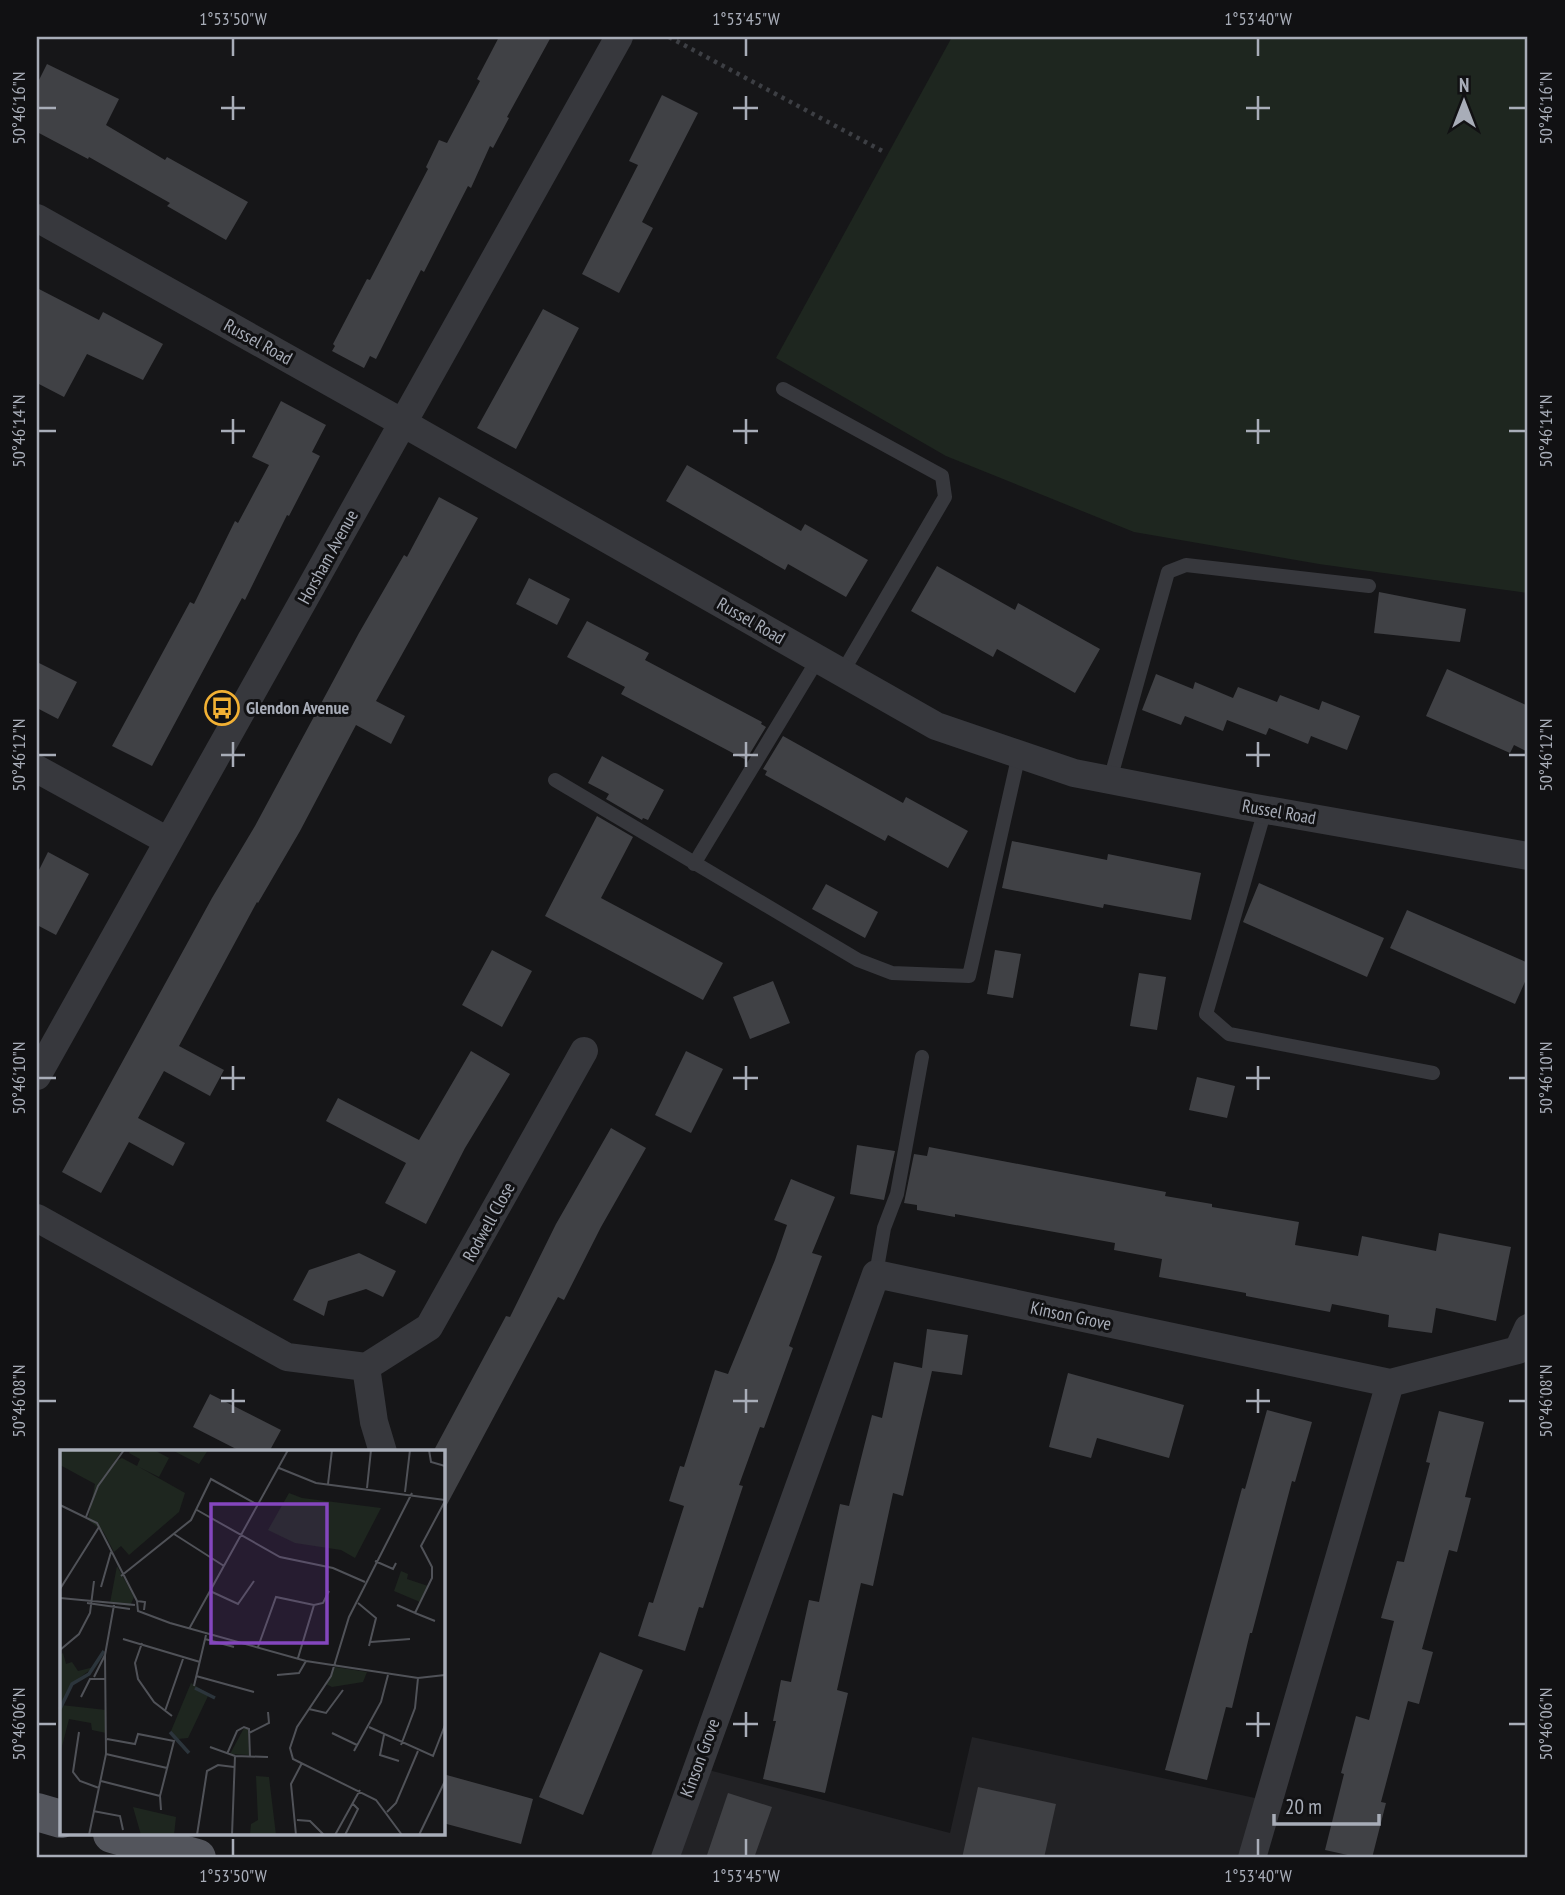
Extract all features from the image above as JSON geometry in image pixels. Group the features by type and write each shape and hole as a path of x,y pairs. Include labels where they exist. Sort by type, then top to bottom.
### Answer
{"main road":[{"path":"37,1812 60,1819"},
{"path":"120,1836 197,1858"}],"street":[{"name":"Horsham Avenue","path":"37,1076 619,37"},
{"name":"Russel Road","path":"37,218 936,726 1074,773 1528,856"},
{"path":"37,769 168,841"},
{"name":"Rodwell Close","path":"366,1367 429,1327 584,1051"},
{"path":"37,1218 287,1357 366,1367 374,1422 382,1450"},
{"name":"Kinson Grove","path":"665,1858 876,1274 1390,1383"},
{"path":"1252,1858 1390,1383 1518,1350 1528,1328"}],"lane":[{"path":"694,864 945,497 942,476 783,388"},
{"path":"1110,780 1168,572 1186,565 1369,586"},
{"path":"555,780 858,960 892,973 969,976 1019,754"},
{"path":"1265,810 1206,1014 1229,1034 1433,1073"},
{"path":"876,1274 884,1228 897,1195 922,1057"}],"path":[{"path":"669,37 886,153"}],"shaded area":[{"path":"952,37 1528,37 1528,593 1319,564 1134,532 946,456 776,358"},
{"path":"972,1737 1269,1801 1252,1858 665,1858 697,1767 950,1833"}],"building":[{"path":"499,37 551,37 493,148 490,146 471,188 468,186 424,272 421,270 376,359 370,356 364,368 332,351 335,346 333,344 428,169 426,167 439,140 447,143 480,81 477,79"},
{"path":"47,64 119,99 106,125 165,160 167,157 248,202 226,240 167,206 170,203 89,157 88,159 37,132 37,84"},
{"path":"662,95 698,113 642,222 653,228 619,293 582,274 638,165 629,161"},
{"path":"37,288 99,320 103,312 163,344 143,380 87,354 64,397 37,383"},
{"path":"543,309 579,328 516,449 477,428"},
{"path":"281,401 326,425 312,452 320,456 245,600 242,598 152,766 112,746 190,602 194,604 235,521 238,523 269,465 252,457"},
{"path":"687,465 801,531 805,524 868,560 846,597 788,564 785,570 666,501"},
{"path":"439,497 478,518 376,701 405,716 391,744 356,725 300,831 257,902 179,1046 224,1070 210,1096 164,1071 138,1118 185,1143 173,1166 129,1142 101,1193 62,1172 359,633 404,555 407,557"},
{"path":"937,566 1015,610 1018,603 1100,649 1075,693 997,649 993,657 911,611"},
{"path":"529,578 570,599 557,625 516,604"},
{"path":"1379,592 1466,609 1460,642 1374,633"},
{"path":"587,621 649,653 645,660 762,722 766,727 746,760 621,694 625,687 567,657"},
{"path":"37,662 77,682 58,719 37,708"},
{"path":"1447,669 1528,706 1528,752 1514,745 1510,753 1426,716"},
{"path":"1156,674 1193,689 1195,682 1233,698 1238,687 1277,702 1280,695 1319,710 1322,701 1360,716 1347,750 1311,736 1308,744 1269,728 1266,735 1227,720 1223,731 1185,716 1181,725 1142,710"},
{"path":"783,736 903,803 906,797 968,831 948,868 888,835 885,841 765,775 767,771 763,769"},
{"path":"602,756 664,790 648,820 642,820 606,799 609,794 588,783"},
{"path":"597,816 633,837 601,898 723,963 703,1000 545,916"},
{"path":"1012,841 1107,860 1108,854 1201,873 1191,920 1104,904 1103,908 1002,888"},
{"path":"48,852 89,874 56,935 37,925 37,874"},
{"path":"1259,883 1384,938 1367,977 1243,922"},
{"path":"826,884 878,912 865,938 812,909"},
{"path":"1407,910 1528,963 1528,975 1515,1004 1390,948"},
{"path":"492,950 532,971 502,1027 462,1005"},
{"path":"995,950 1021,954 1013,998 987,994"},
{"path":"1139,973 1166,977 1157,1030 1130,1026"},
{"path":"773,981 790,1023 750,1039 733,997"},
{"path":"471,1051 510,1074 465,1148 426,1224 385,1203 406,1163 326,1121 338,1098 419,1140"},
{"path":"686,1051 723,1069 691,1133 655,1115"},
{"path":"1197,1077 1235,1086 1227,1118 1189,1110"},
{"path":"611,1128 646,1148 564,1300 558,1297 444,1510 444,1450 434,1450 506,1316 510,1317 556,1224"},
{"path":"857,1145 895,1151 884,1200 850,1194"},
{"path":"929,1147 1166,1192 1165,1196 1212,1204 1212,1207 1299,1222 1295,1245 1358,1256 1362,1236 1436,1251 1439,1233 1511,1247 1496,1321 1436,1308 1432,1333 1388,1327 1389,1315 1332,1304 1330,1312 1159,1277 1162,1259 1114,1250 1115,1243 955,1214 955,1217 917,1210 917,1205 904,1203 914,1154 927,1156"},
{"path":"791,1179 835,1197 812,1253 822,1256 789,1346 793,1348 764,1428 760,1427 739,1485 743,1486 703,1608 699,1607 685,1651 638,1636 649,1602 653,1603 684,1506 669,1501 680,1466 684,1467 715,1370 728,1374 775,1260 787,1225 774,1220"},
{"path":"359,1253 396,1271 383,1297 366,1289 328,1301 324,1316 293,1300 309,1270"},
{"path":"927,1329 968,1335 962,1375 932,1371 903,1496 893,1493 873,1586 861,1583 837,1690 848,1693 825,1793 763,1779 776,1721 773,1721 781,1680 791,1682 809,1600 819,1602 840,1504 849,1506 872,1415 882,1418 894,1362 922,1368"},
{"path":"1068,1373 1184,1405 1169,1458 1097,1438 1091,1458 1049,1447"},
{"path":"210,1394 281,1430 270,1450 238,1450 193,1427"},
{"path":"1267,1410 1312,1422 1295,1482 1292,1481 1232,1708 1226,1707 1207,1780 1165,1770 1242,1488 1245,1489"},
{"path":"1439,1411 1484,1422 1465,1497 1471,1498 1457,1552 1449,1550 1422,1649 1433,1652 1419,1704 1408,1701 1381,1802 1386,1803 1372,1858 1361,1858 1325,1850 1356,1716 1369,1720 1394,1621 1381,1618 1397,1561 1404,1562 1430,1463 1426,1462"},
{"path":"600,1652 643,1670 583,1815 539,1797"},
{"path":"444,1774 533,1799 521,1844 444,1823"},
{"path":"978,1787 1056,1804 1044,1858 962,1858"},
{"path":"728,1793 772,1807 754,1858 706,1858"}],"place":[{"name":"Glendon Avenue","path":"222,708"}]}
